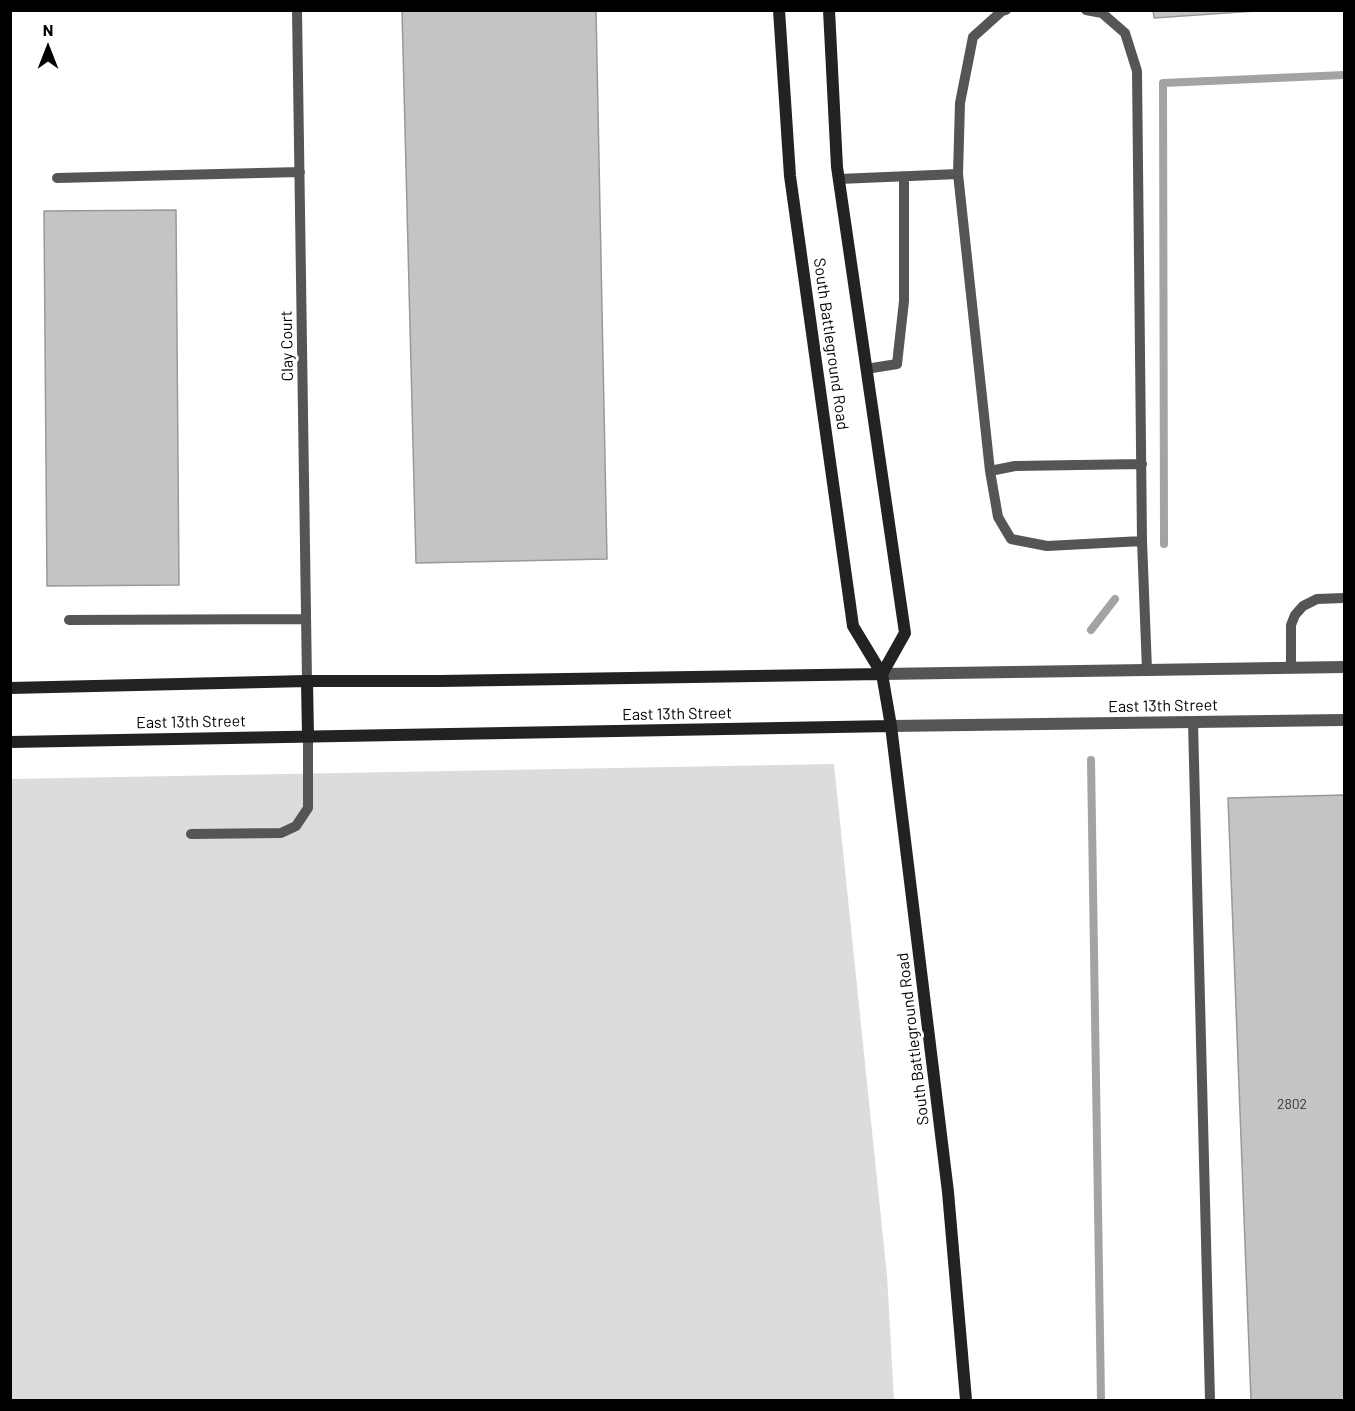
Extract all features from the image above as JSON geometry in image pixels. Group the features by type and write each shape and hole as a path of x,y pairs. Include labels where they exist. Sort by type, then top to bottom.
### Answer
{"main road":[{"name":"South Battleground Road","path":"779,10 790,176 853,626 882,674 891,726 948,1192 966,1401"},
{"name":"South Battleground Road","path":"829,10 839,179 905,633 882,674"},
{"path":"10,688 307,681 882,674"},
{"path":"307,681 308,736"},
{"name":"East 13th Street","path":"10,742 891,726"}],"street":[{"path":"882,674 1344,667"},
{"name":"East 13th Street","path":"891,726 1344,720"}],"lane":[{"name":"Clay Court","path":"297,10 307,681"},
{"path":"1006,10 973,37 960,103 958,174 990,471 998,517 1011,539 1047,546 1142,541"},
{"path":"1086,10 1102,14 1125,33 1137,70 1142,541 1147,670"},
{"path":"57,178 300,172"},
{"path":"839,179 958,174"},
{"path":"866,369 897,364 904,301 904,177"},
{"path":"990,471 1015,466 1142,464"},
{"path":"1292,668 1291,625 1295,615 1303,606 1317,598 1344,598"},
{"path":"69,620 305,619"},
{"path":"1192,722 1210,1401"},
{"path":"191,834 281,834 296,826 308,808 308,736"}],"shaded area":[{"path":"834,764 887,1276 894,1400 11,1400 10,779"}],"building":[{"path":"402,10 596,10 607,559 416,563"},
{"path":"1153,10 1270,10 1154,18"},
{"path":"176,210 179,585 47,586 44,211"},
{"path":"1344,795 1344,1400 1251,1400 1228,798"}],"waterway":[{"path":"1164,544 1163,83 1344,75"},
{"path":"1091,630 1115,599"},
{"path":"1091,760 1101,1400"}]}
